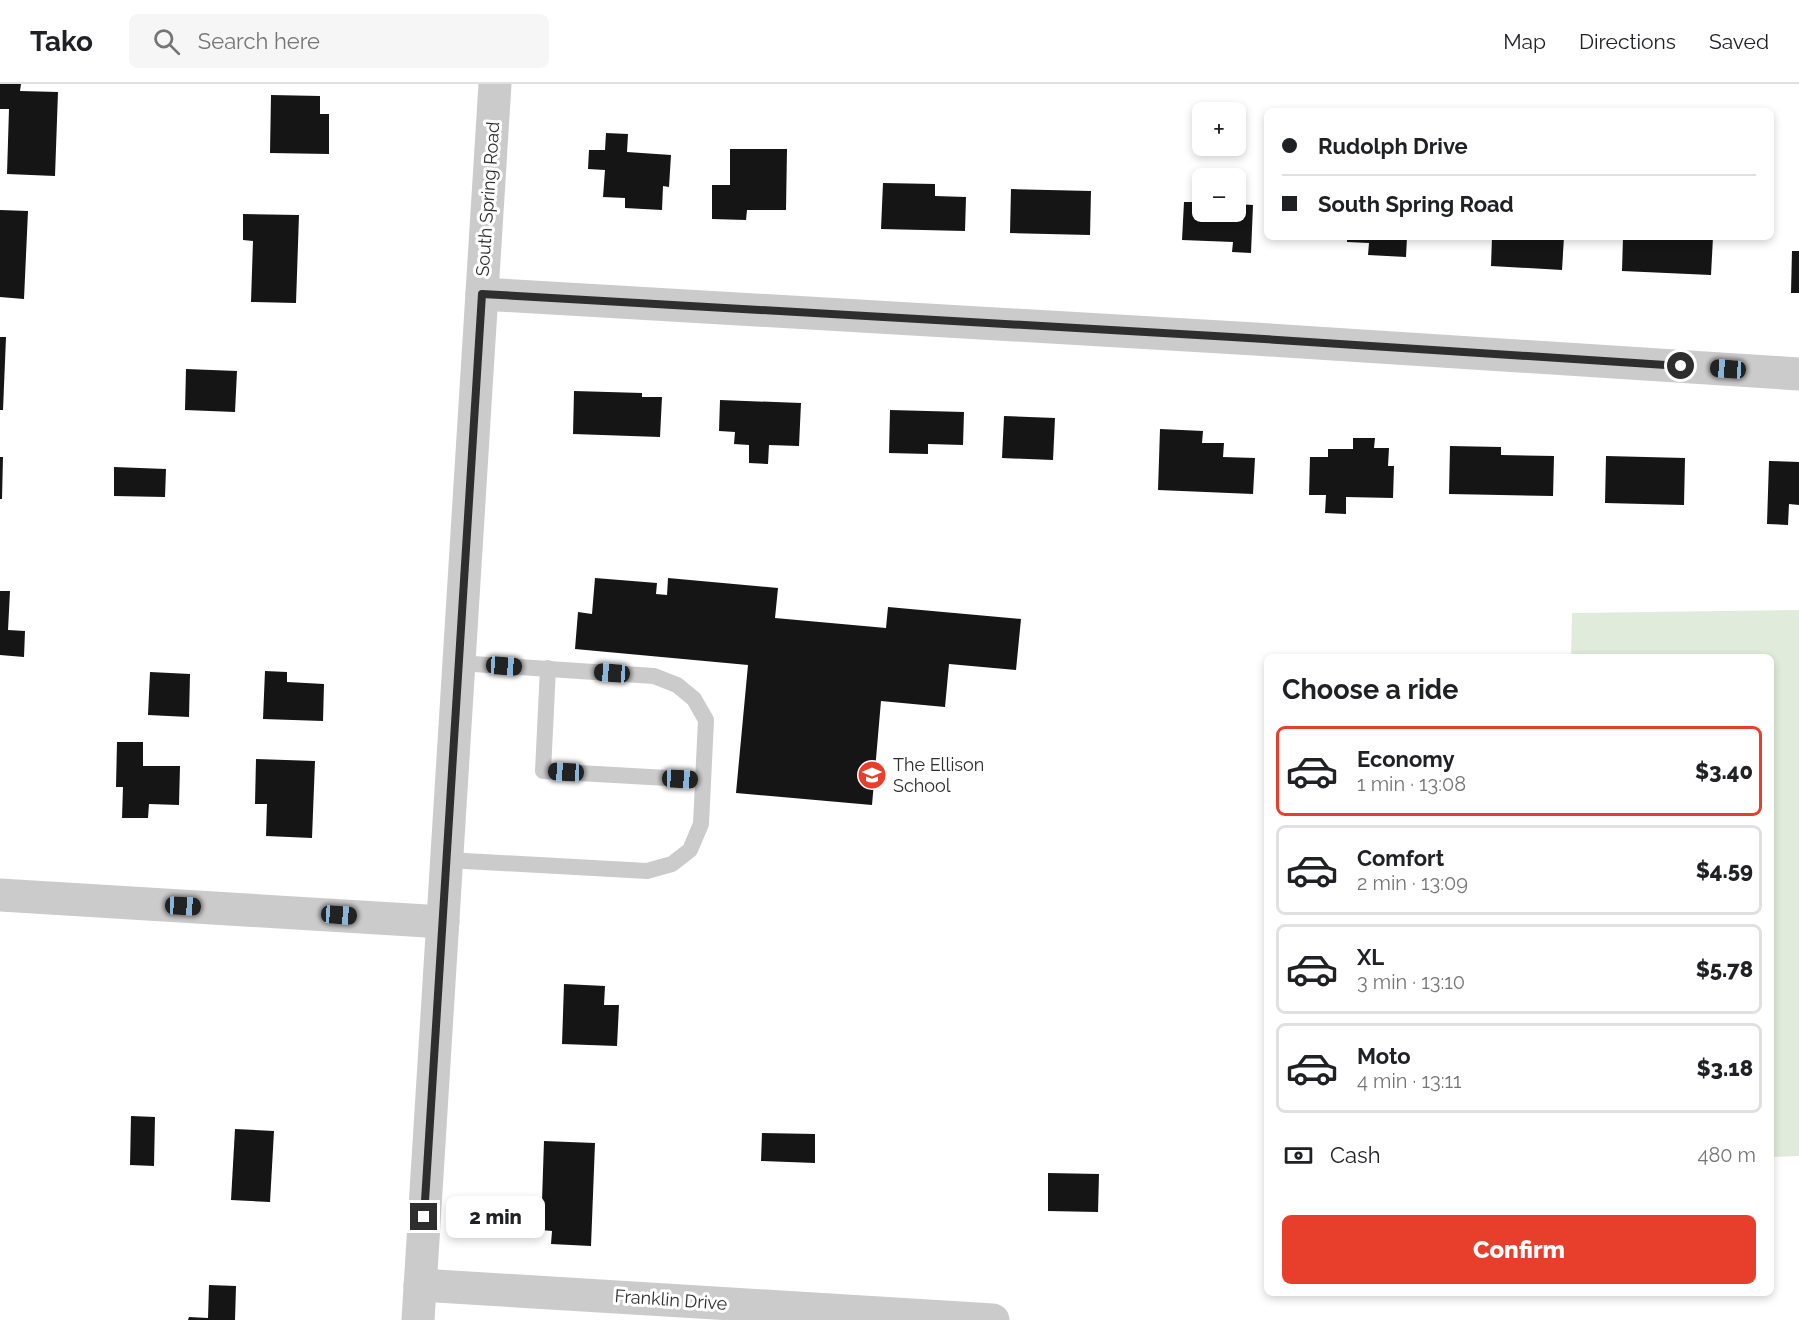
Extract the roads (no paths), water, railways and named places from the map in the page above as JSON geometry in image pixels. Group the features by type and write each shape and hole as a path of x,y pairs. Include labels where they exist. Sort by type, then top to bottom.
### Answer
{"street":[{"name":"South Spring Road","path":"418,1320 495,84"},
{"path":"482,294 1231,337 1799,374"},
{"path":"0,895 443,922"},
{"name":"Franklin Drive","path":"420,1285 993,1320"}],"lane":[{"path":"447,860 647,871 672,864 690,850 701,824 706,720 694,699 677,685 654,676 459,663"},
{"path":"548,669 543,771 703,780"}],"place":[{"name":"The Ellison School","path":"872,775"}]}
